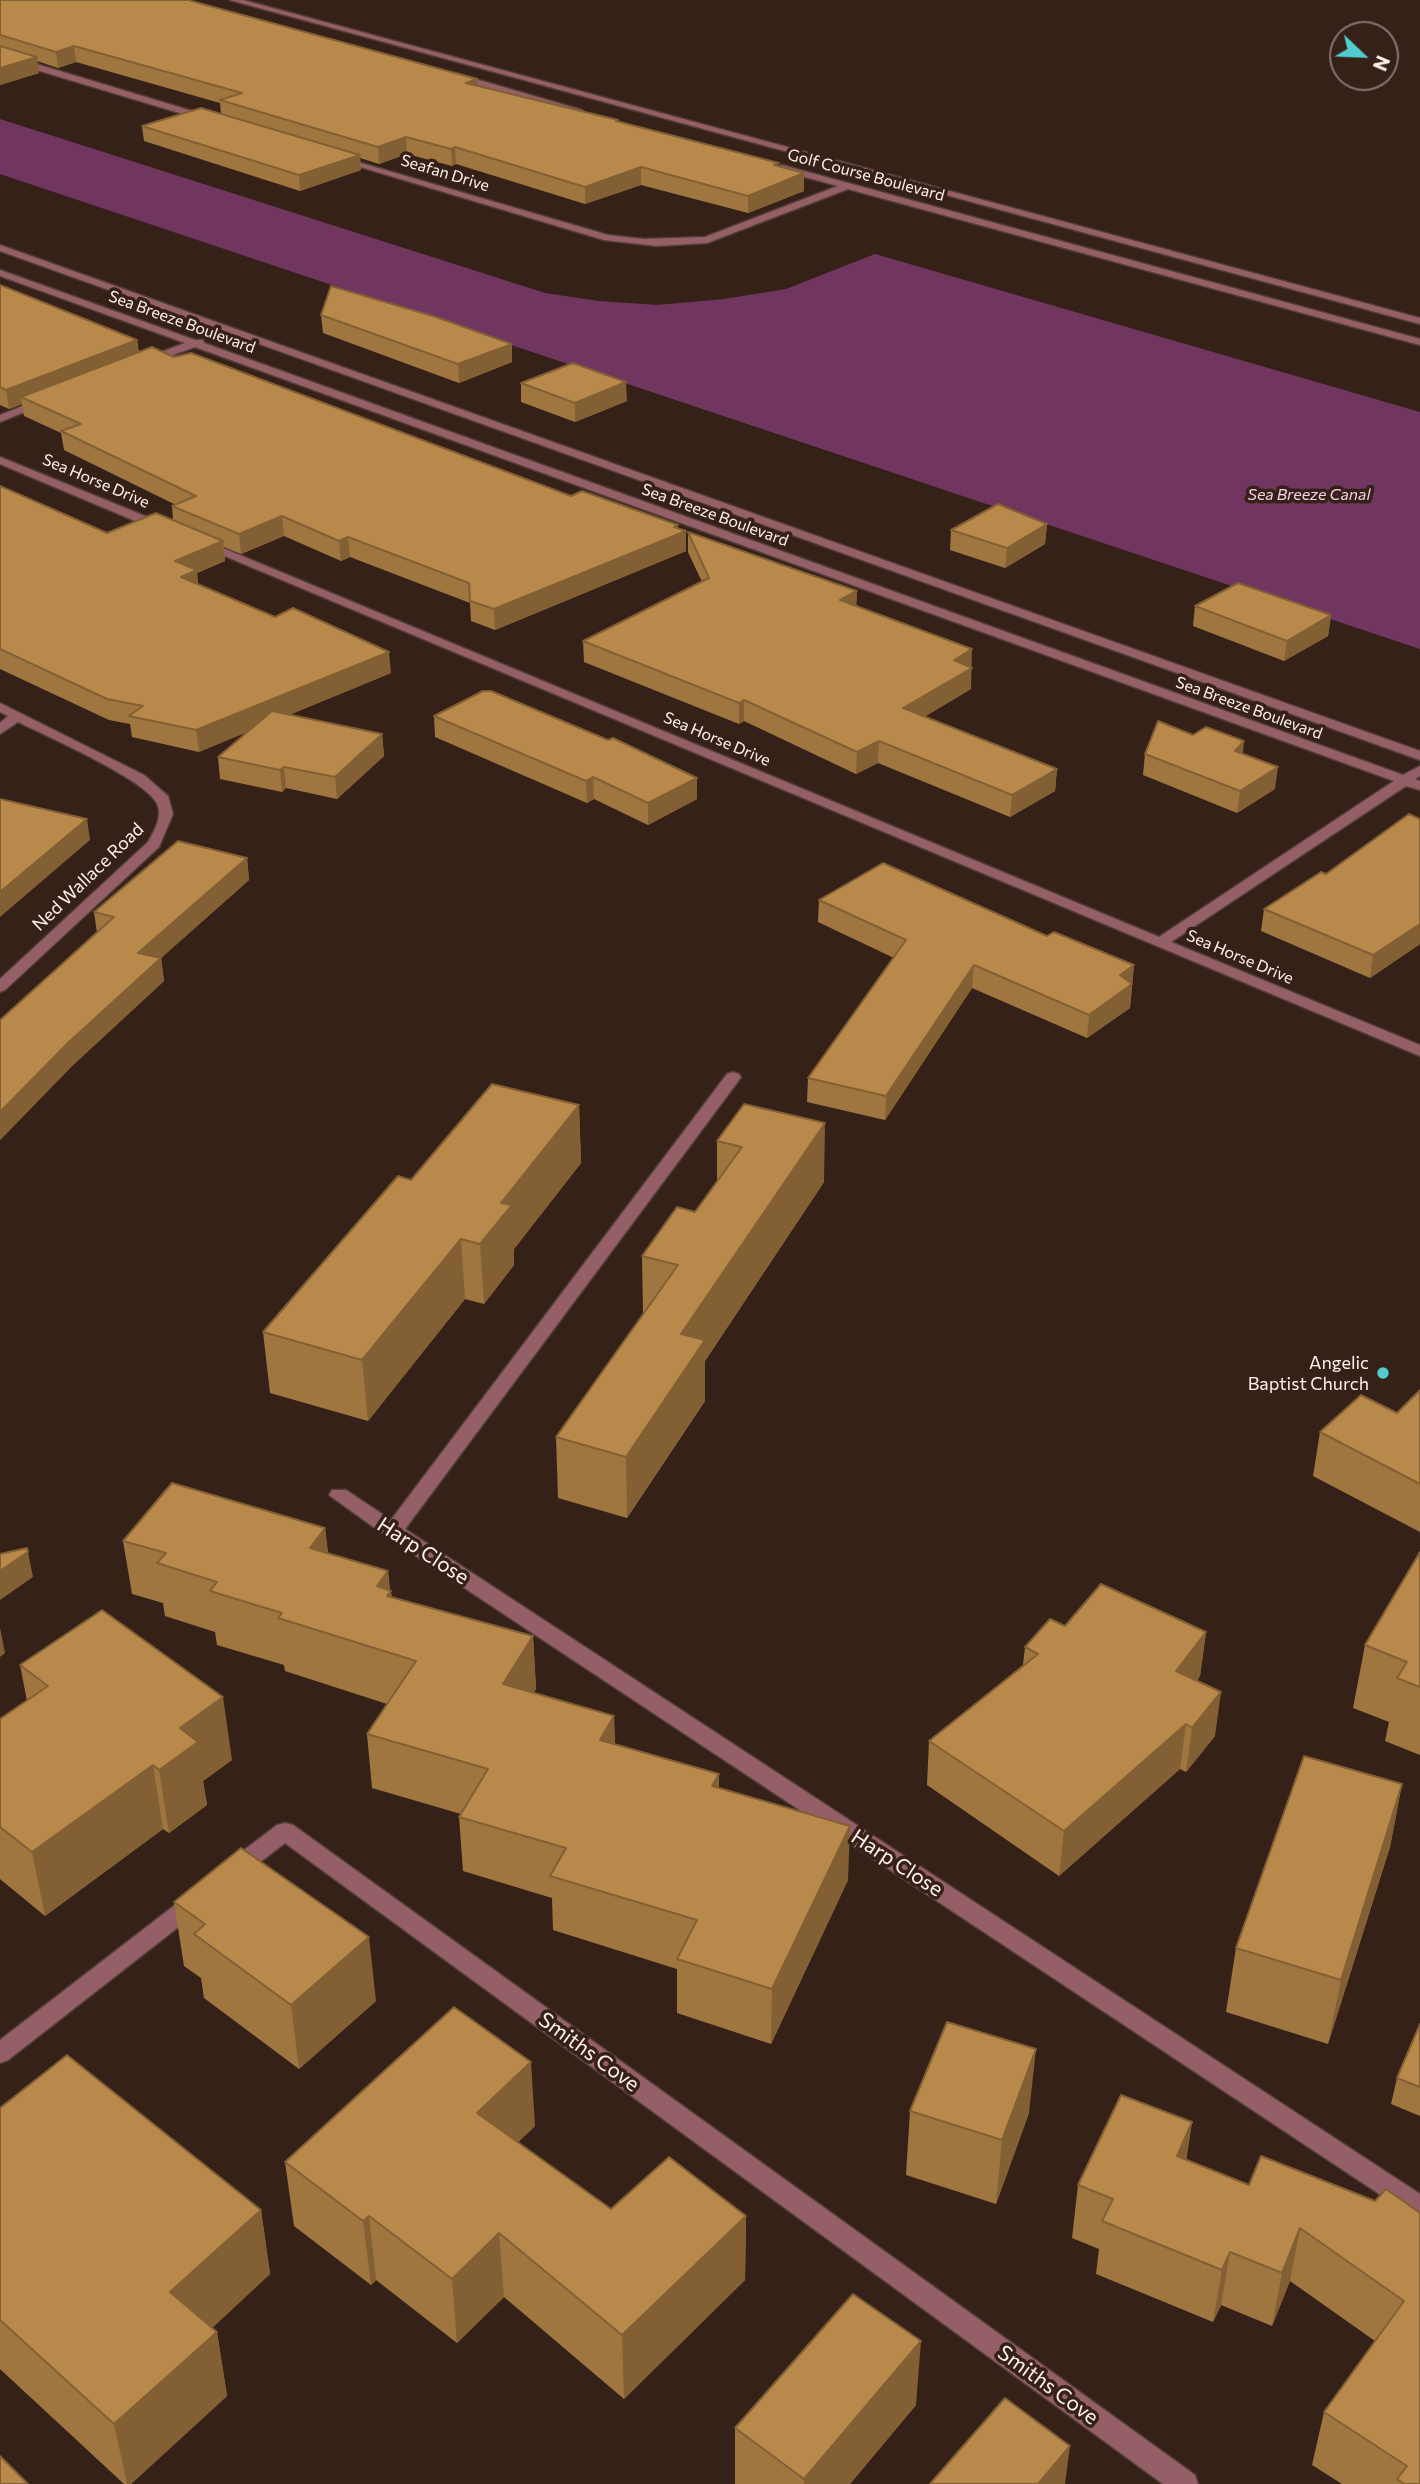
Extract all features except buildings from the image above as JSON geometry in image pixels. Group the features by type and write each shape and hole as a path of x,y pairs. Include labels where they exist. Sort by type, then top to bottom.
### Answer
{"street":[{"name":"Golf Course Boulevard","path":"234,0 1420,321"},
{"path":"0,56 224,123"},
{"path":"448,75 594,116"},
{"name":"Seafan Drive","path":"330,155 607,238 642,244 682,244 707,240 879,174"},
{"name":"Golf Course Boulevard","path":"766,164 1420,342"},
{"name":"Sea Breeze Boulevard","path":"0,248 1420,755"},
{"path":"0,265 25,257"},
{"name":"Sea Breeze Boulevard","path":"0,273 1420,786"},
{"path":"138,365 231,331"},
{"path":"0,419 57,396"},
{"name":"Sea Horse Drive","path":"0,460 1420,1051"},
{"name":"Ned Wallace Road","path":"0,707 139,778 158,791 167,807 166,825 154,844 0,987"},
{"path":"0,730 18,715"},
{"path":"1161,942 1420,770"},
{"path":"393,1531 733,1077"},
{"name":"Harp Close","path":"339,1495 1420,2207"},
{"name":"Smiths Cove","path":"0,2053 285,1831 1185,2484"}],"water":[{"name":"Sea Breeze Canal","path":"0,119 545,293 599,301 657,305 724,299 786,289 875,254 1420,412 1420,649 0,174"}],"place":[{"name":"Angelic Baptist Church","path":"1383,1373"}]}
